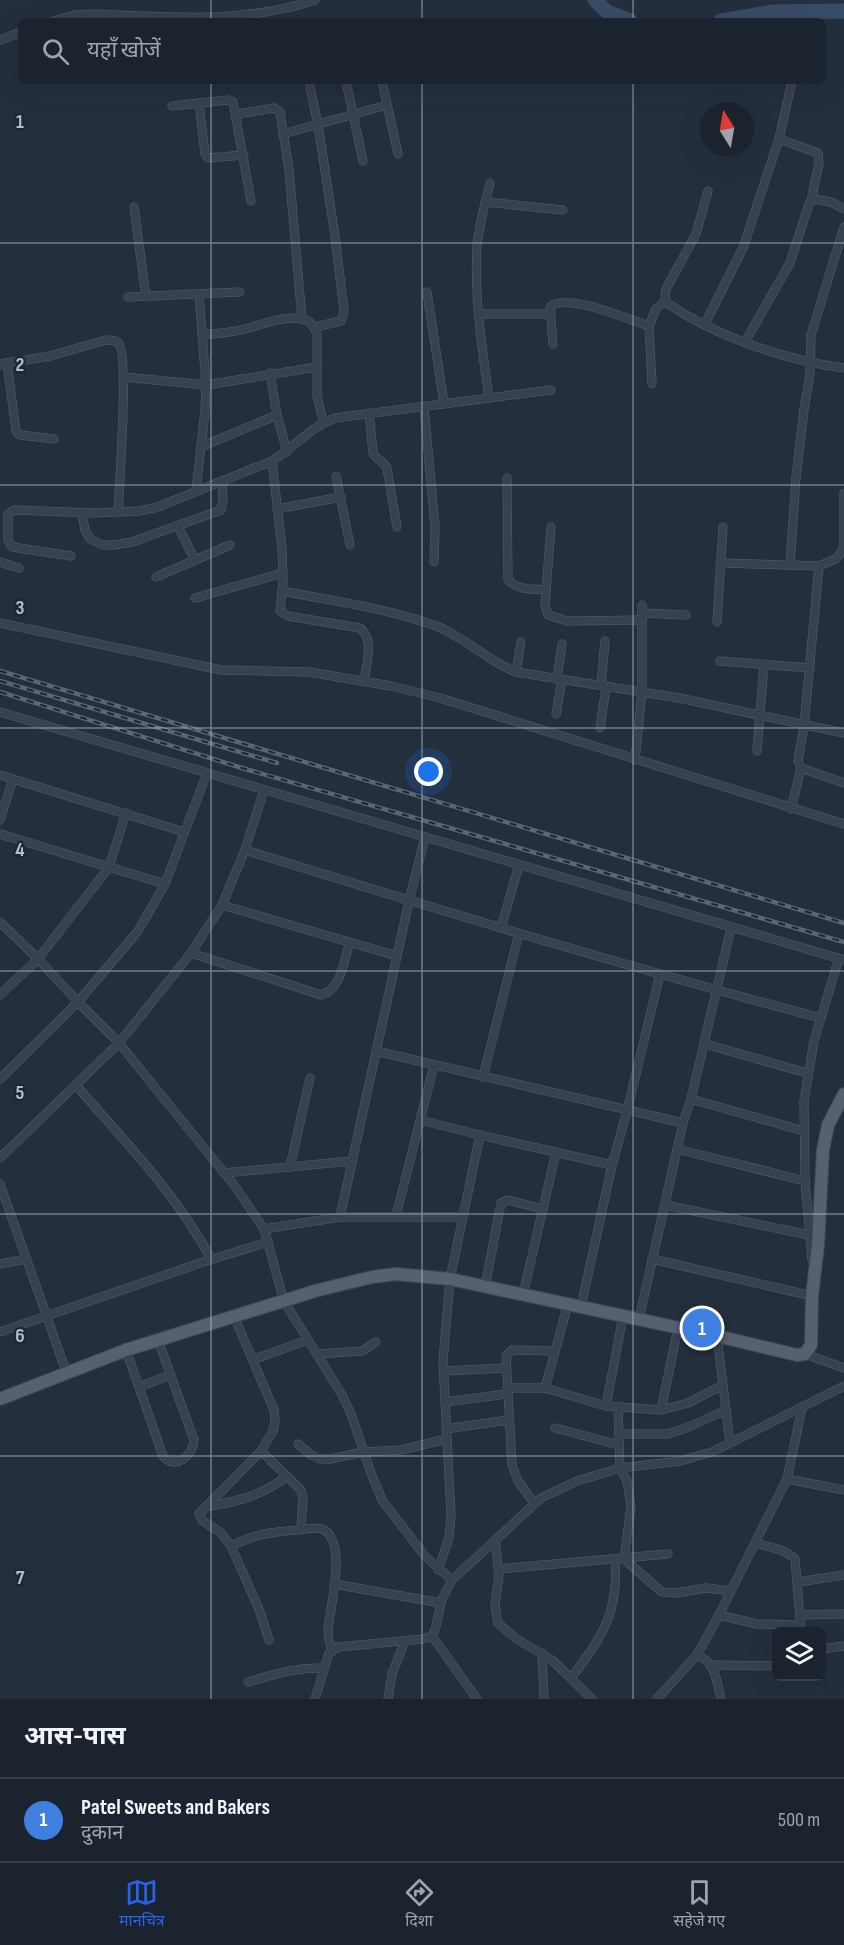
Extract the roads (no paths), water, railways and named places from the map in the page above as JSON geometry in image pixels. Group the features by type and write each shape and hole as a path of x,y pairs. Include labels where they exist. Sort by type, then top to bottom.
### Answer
{"main road":[{"path":"0,1399 126,1350 284,1301 372,1277 396,1274 450,1279 797,1355 805,1354 811,1345 812,1296 818,1245 823,1150 828,1125 844,1094"}],"street":[{"path":"63,18 93,14 219,17 269,12 315,0"},
{"path":"0,40 18,33"},
{"path":"383,84 398,154"},
{"path":"705,324 740,254 779,139 791,84"},
{"path":"347,86 363,161"},
{"path":"310,87 335,236 344,311 340,321 315,327"},
{"path":"172,106 231,101 235,105 251,201"},
{"path":"199,104 205,154 208,158 244,155"},
{"path":"283,134 387,105"},
{"path":"237,114 268,108 277,109 280,112 289,170 302,319"},
{"path":"745,342 789,263 811,201 819,163 818,153 779,139"},
{"path":"489,398 478,314 477,245 490,183"},
{"path":"708,191 696,234 666,289 666,300 671,306 745,342 810,364 844,368"},
{"path":"811,201 814,199 831,202 844,209"},
{"path":"485,202 563,210"},
{"path":"134,207 146,297"},
{"path":"790,565 796,477 810,364 811,335 844,227"},
{"path":"128,297 240,292"},
{"path":"427,292 444,404"},
{"path":"196,490 203,446 206,385 199,294"},
{"path":"652,384 649,327 656,309 666,300"},
{"path":"553,344 550,307 553,304 572,303 598,309 649,327"},
{"path":"478,314 550,314"},
{"path":"202,335 244,330 281,319 302,319 315,327 318,394 323,422"},
{"path":"54,439 20,435 16,431 3,363 50,356 106,340 119,343 122,350 123,377 118,513"},
{"path":"123,377 206,385 317,367"},
{"path":"270,374 286,452"},
{"path":"71,556 12,547 8,540 8,514 14,510 118,513 158,507 272,461 323,422 335,418 550,390"},
{"path":"424,407 435,526 434,562"},
{"path":"369,413 373,453 385,463 387,468 397,527"},
{"path":"203,446 277,415"},
{"path":"272,461 283,573 279,607 283,614 360,628 364,631 368,649 364,681"},
{"path":"336,477 350,545"},
{"path":"507,478 509,583 514,586 546,590"},
{"path":"82,513 87,535 94,542 103,545 132,542 221,510 222,481"},
{"path":"720,563 819,566 836,560 844,550 844,493"},
{"path":"278,509 341,497"},
{"path":"178,526 195,560"},
{"path":"551,527 546,590 548,615 567,621 642,613 686,615"},
{"path":"717,622 723,527"},
{"path":"156,577 230,545"},
{"path":"0,562 19,568"},
{"path":"790,809 801,768 798,761 804,726 819,566"},
{"path":"195,598 283,573"},
{"path":"282,591 369,608 435,626 458,636 498,664 516,672 642,692 844,733"},
{"path":"634,760 642,692 642,613"},
{"path":"0,623 221,670 309,672 364,681 440,698 844,824"},
{"path":"600,728 605,641"},
{"path":"516,672 521,642"},
{"path":"556,714 562,644"},
{"path":"720,661 810,668"},
{"path":"757,751 764,664"},
{"path":"0,712 842,959 813,1041 807,1073 804,1131 805,1181 815,1274"},
{"path":"801,768 844,783"},
{"path":"0,1079 78,1002 138,931 165,884 207,773"},
{"path":"0,775 184,832"},
{"path":"0,820 13,779"},
{"path":"0,1158 119,1043 191,953 222,905 245,850 264,790"},
{"path":"0,995 38,959 109,867 126,813"},
{"path":"0,834 165,884"},
{"path":"340,1217 425,837"},
{"path":"245,850 409,901 717,991 821,1018"},
{"path":"501,927 519,865"},
{"path":"222,905 397,956"},
{"path":"0,922 119,1043 224,1173 264,1229 284,1301 342,1395 382,1500 425,1556 438,1570 452,1580"},
{"path":"639,1319 683,1123 705,1044 731,928"},
{"path":"483,1077 519,933"},
{"path":"191,953 321,995 327,994 336,984 350,942"},
{"path":"581,1307 612,1165 660,974"},
{"path":"705,1044 807,1073"},
{"path":"376,1051 683,1123"},
{"path":"396,1216 434,1065"},
{"path":"290,1167 309,1078"},
{"path":"76,1085 171,1198 199,1237 211,1259"},
{"path":"691,1100 804,1131"},
{"path":"420,1120 480,1136 612,1165"},
{"path":"438,1570 449,1538 451,1516 444,1371 450,1279 480,1136"},
{"path":"677,1149 805,1181"},
{"path":"523,1295 556,1152"},
{"path":"224,1173 352,1161"},
{"path":"0,1184 68,1374"},
{"path":"485,1287 501,1203 508,1200 543,1209"},
{"path":"664,1205 809,1235"},
{"path":"264,1229 340,1217 462,1217"},
{"path":"0,1332 211,1259 268,1242"},
{"path":"0,1264 26,1259"},
{"path":"652,1259 812,1296"},
{"path":"545,1388 568,1304"},
{"path":"234,1316 274,1410 275,1422 273,1431 261,1451 200,1511 200,1518 220,1532 231,1546 259,1609 269,1640"},
{"path":"606,1406 623,1316"},
{"path":"662,1410 678,1328"},
{"path":"717,1336 730,1443"},
{"path":"252,1360 308,1340"},
{"path":"126,1350 164,1456 168,1461 174,1463 182,1461 191,1452 194,1440 158,1341"},
{"path":"316,1354 362,1351 376,1342"},
{"path":"534,1503 518,1481 512,1465 506,1356 512,1350 555,1351"},
{"path":"805,1354 844,1368"},
{"path":"444,1371 506,1368"},
{"path":"139,1386 170,1375"},
{"path":"445,1402 507,1391 545,1388 606,1406 662,1410 688,1403 723,1385"},
{"path":"315,1699 329,1653 332,1650 338,1647 423,1639 432,1636 441,1604 452,1580 534,1503 577,1481 620,1468 680,1461 705,1454 844,1386"},
{"path":"571,1678 601,1635 615,1601 620,1559 631,1506 627,1481 620,1468 618,1408"},
{"path":"657,1699 697,1655 787,1479 802,1408"},
{"path":"619,1434 666,1434 684,1429 726,1410"},
{"path":"446,1429 508,1420"},
{"path":"555,1428 619,1445"},
{"path":"298,1444 311,1455 320,1459 330,1459 363,1452 401,1450 447,1440"},
{"path":"261,1451 301,1490 303,1498 301,1529"},
{"path":"204,1507 259,1494 287,1476"},
{"path":"787,1479 844,1490"},
{"path":"231,1546 258,1534 321,1529 332,1541 338,1559 328,1630 332,1650"},
{"path":"495,1540 498,1569 495,1605 498,1623 515,1638 552,1660 592,1699"},
{"path":"755,1543 790,1553 795,1559 801,1627"},
{"path":"498,1569 668,1554"},
{"path":"620,1559 662,1592 675,1593 706,1588 731,1591"},
{"path":"798,1582 844,1575"},
{"path":"334,1584 441,1604"},
{"path":"800,1615 844,1614"},
{"path":"719,1615 757,1624 790,1627"},
{"path":"432,1636 477,1699"},
{"path":"388,1699 392,1674 405,1641"},
{"path":"826,1648 844,1646"},
{"path":"542,1653 544,1699"},
{"path":"697,1655 703,1657 711,1665 721,1699"},
{"path":"711,1665 772,1666"},
{"path":"248,1682 290,1669 325,1668"}],"waterway":[{"path":"595,0 607,12 623,18"},
{"path":"738,18 773,12 844,11"}],"railway":[{"path":"0,671 844,923"},
{"path":"0,681 277,763"},
{"path":"0,692 242,768 844,942"}],"place":[{"name":"Patel Sweets and Bakers","path":"702,1328"}]}
